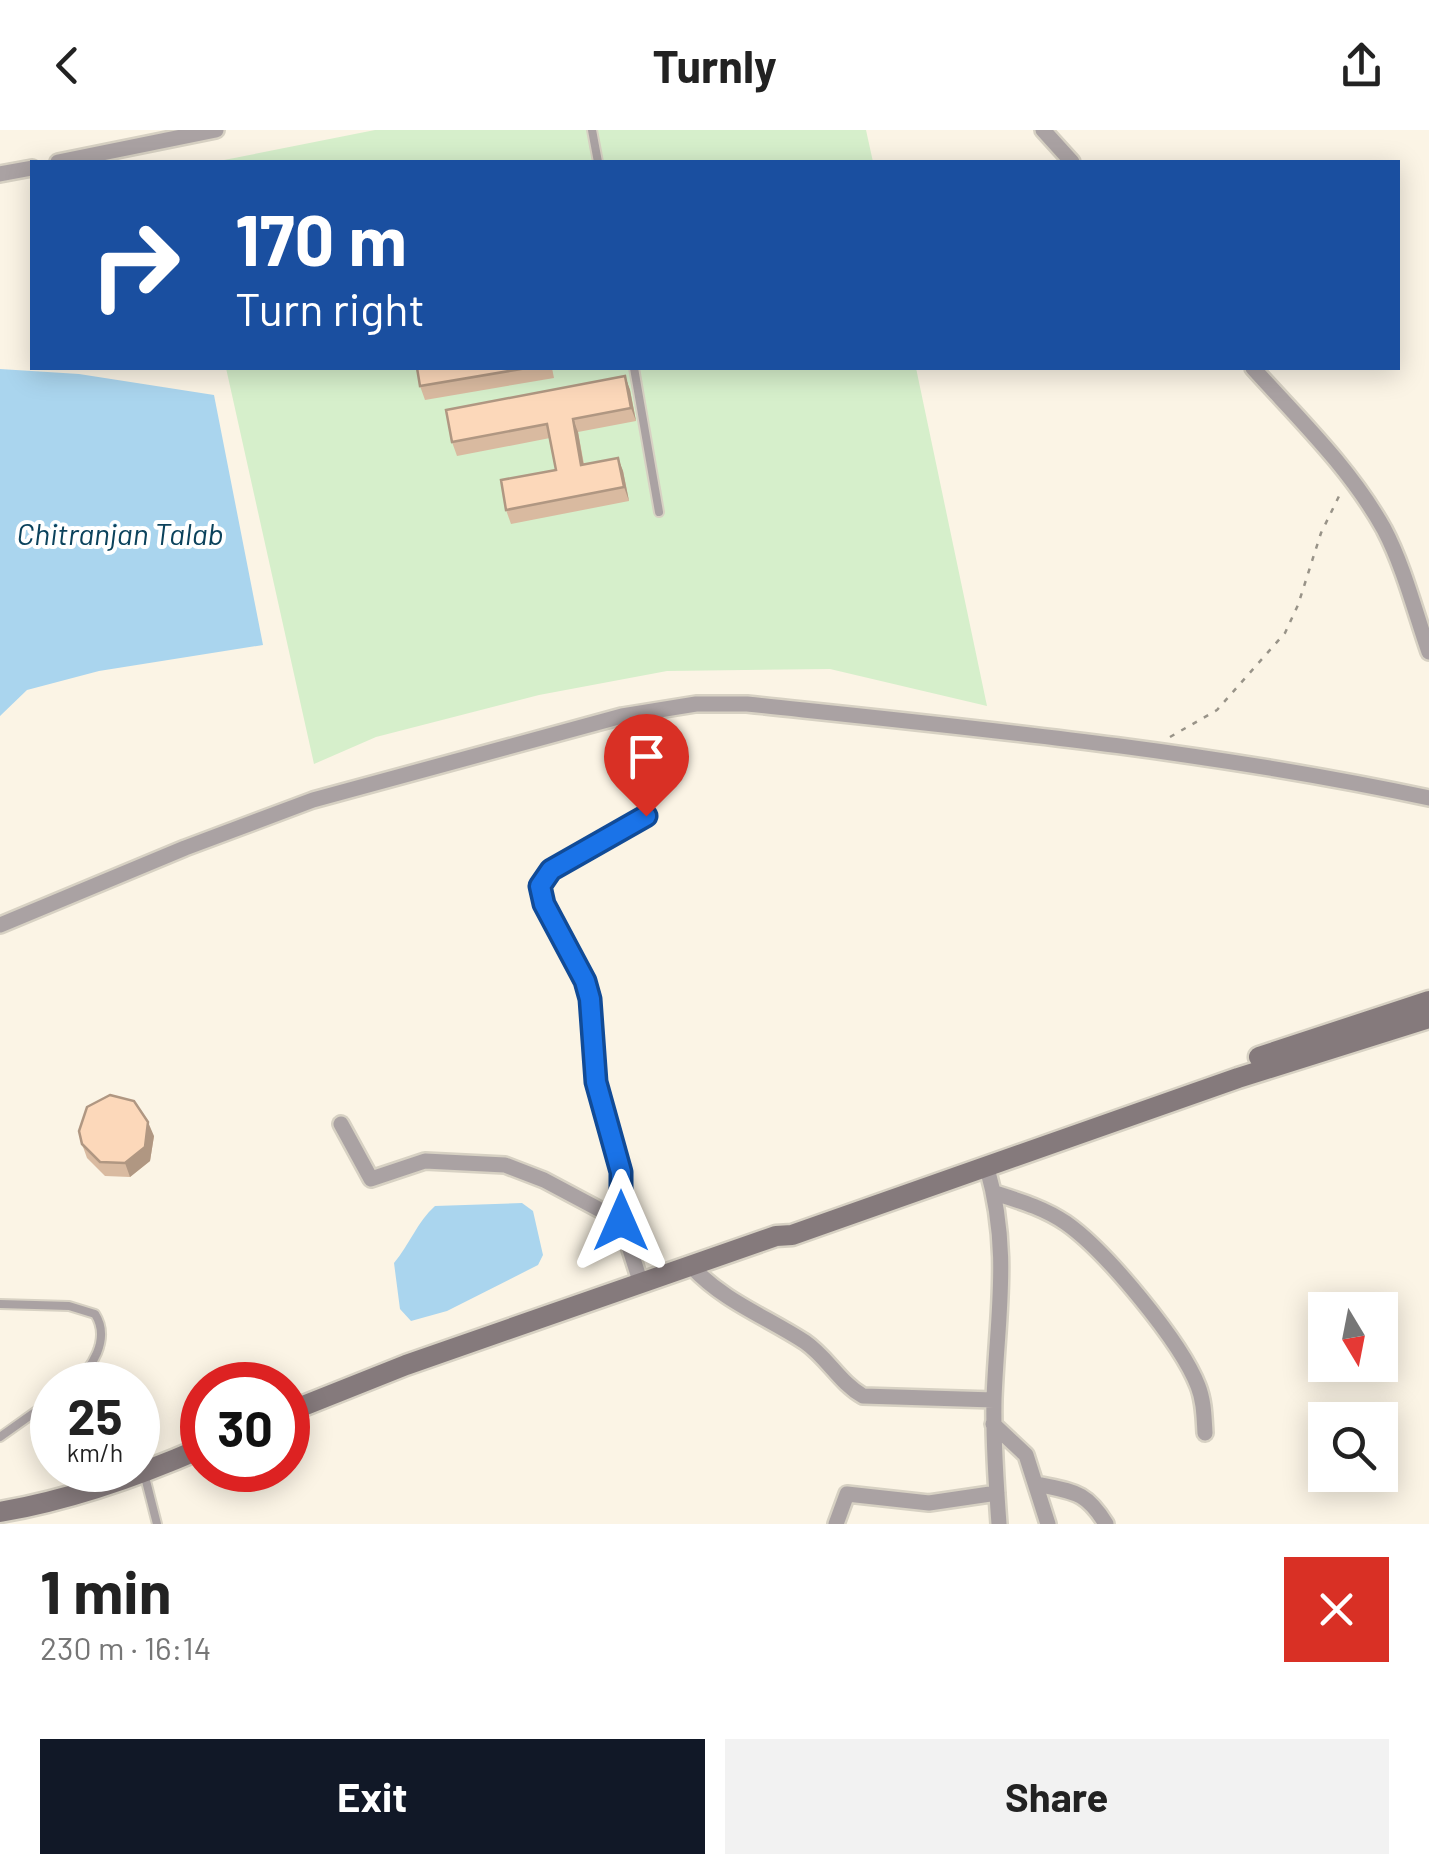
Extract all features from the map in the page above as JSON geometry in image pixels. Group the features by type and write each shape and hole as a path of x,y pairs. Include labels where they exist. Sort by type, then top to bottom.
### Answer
{"main road":[{"path":"776,1236 788,1225 855,1200 1261,1056 1429,1001"},
{"path":"310,1403 406,1365 776,1236 792,1236 1238,1078 1429,1018"},
{"path":"0,1512 81,1492"}],"street":[{"path":"68,160 216,130"},
{"path":"1043,130 1070,160"},
{"path":"0,174 30,168"},
{"path":"1255,370 1349,475 1386,533 1429,652"},
{"path":"0,925 184,848 314,800 622,716 696,704 765,706 1114,748 1260,767 1429,798"},
{"path":"641,1284 621,1221 621,1172 596,1082 590,999 585,981 544,904 540,886 551,870 646,816"},
{"path":"342,1124 372,1179 426,1161 505,1165 544,1180 621,1221"},
{"path":"987,1168 1000,1218 1003,1285 994,1400 999,1524"},
{"path":"994,1193 1050,1213 1080,1234 1105,1261 1159,1324 1195,1378 1206,1432"},
{"path":"692,1268 736,1305 805,1342 852,1390 863,1396 994,1400"},
{"path":"994,1424 1026,1455 1048,1524"},
{"path":"1038,1484 1085,1496 1106,1524"},
{"path":"836,1524 847,1494 929,1503 997,1493"}],"lane":[{"path":"592,130 598,160"},
{"path":"634,370 659,512"},
{"path":"0,1304 69,1306 96,1314 102,1327 92,1362"},
{"path":"0,1437 30,1416"},
{"path":"149,1492 157,1524"}],"path":[{"path":"1171,737 1216,710 1285,633 1321,534 1349,475"}],"green space":[{"path":"375,130 866,130 873,160 224,160"},
{"path":"226,370 916,370 987,706 830,669 667,671 539,695 376,737 314,764"}],"water":[{"name":"Chitranjan Talab","path":"0,369 79,374 214,395 263,645 99,671 27,690 0,716"},
{"path":"522,1203 533,1211 543,1255 538,1265 447,1311 411,1321 400,1309 394,1263 429,1212 435,1206"}],"building":[{"path":"417,370 515,370 420,386"},
{"path":"625,376 631,408 573,419 581,465 618,458 624,487 506,510 501,480 556,470 547,424 452,442 446,410"},
{"path":"110,1095 134,1101 148,1122 145,1147 125,1163 100,1162 82,1144 79,1131 87,1107"}],"route":[{"path":"621,1221 621,1172 599,1099 590,999 585,981 544,904 540,886 551,870 646,816"}]}
